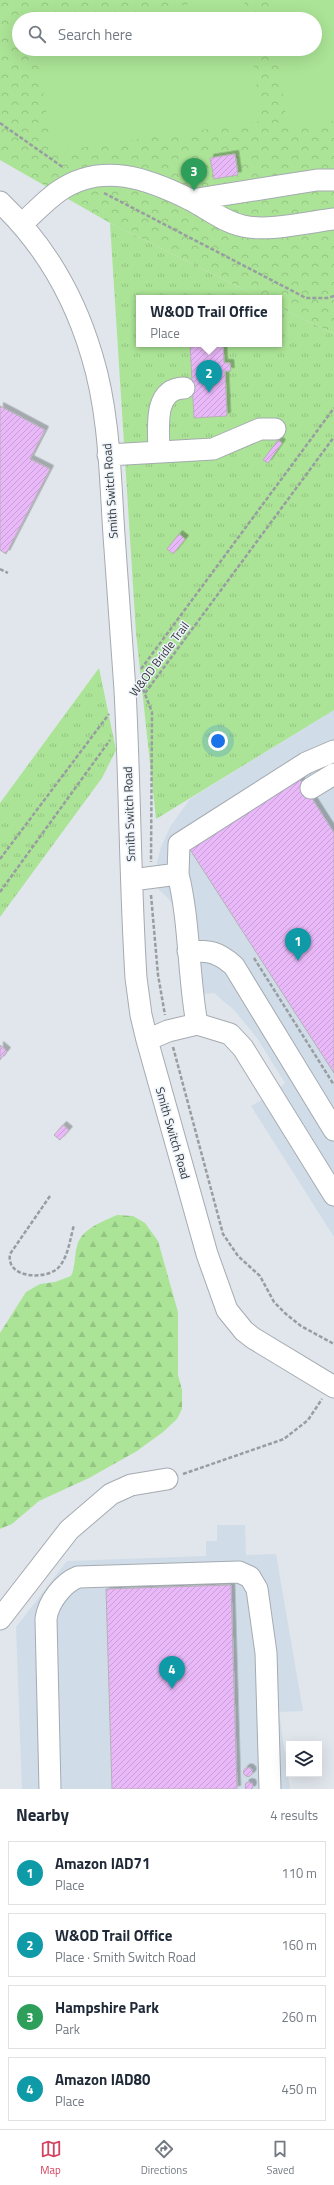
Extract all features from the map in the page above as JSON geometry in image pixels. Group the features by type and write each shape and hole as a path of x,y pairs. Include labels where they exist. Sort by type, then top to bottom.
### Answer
{"street":[{"path":"23,223 59,191 80,180 102,175 120,174 151,184 191,200 228,221 244,227 264,228 334,219"},
{"path":"191,200 317,180 334,180"},
{"name":"Smith Switch Road","path":"0,202 23,223 63,283 81,324 92,357 101,395 133,695 117,716 132,880 136,978 141,1015 147,1040 207,1254 228,1310 248,1334 332,1386"},
{"path":"159,452 159,410 164,396 177,388 184,388"},
{"path":"108,455 213,449 260,429 274,429"},
{"path":"196,1024 191,994 184,900 178,874 179,844 306,763 334,751"},
{"path":"311,788 334,774"},
{"path":"132,880 178,874"},
{"path":"188,951 212,951 222,955 234,966 334,1130"},
{"path":"147,1040 168,1031 196,1024 230,1034 243,1048 334,1195"},
{"path":"0,1619 69,1530 111,1494 131,1486 167,1479"},
{"path":"50,1789 46,1619 47,1608 68,1581 78,1577 239,1572 250,1577 257,1589 265,1646 270,1789"}],"path":[{"path":"0,123 80,180 306,298 327,298 334,296"},
{"path":"133,695 334,408"},
{"name":"W&OD Bridle Trail","path":"133,695 334,437"},
{"path":"0,569 8,573"},
{"path":"0,859 117,716"},
{"path":"0,892 117,716"},
{"path":"254,958 334,1085"},
{"path":"50,1196 10,1254 10,1261 13,1268 21,1274 33,1275 48,1273 57,1269 64,1260 74,1226"},
{"path":"167,1479 284,1439 303,1426 313,1415 332,1386"}],"shaded area":[{"path":"334,710 334,1237 251,1106 272,1094 285,1083 257,1038 234,1010 214,993 182,996 174,906 158,889 157,862 161,847 170,827 190,799"},
{"path":"217,1525 245,1525 246,1555 276,1554 303,1711 279,1712 286,1761 286,1777 288,1777 290,1789 22,1789 16,1627 67,1561 206,1556 206,1541 217,1541"}],"green space":[{"path":"0,0 334,0 334,334 282,308 282,295 255,295 110,223 0,160"},
{"path":"217,0 244,0 246,12 136,12"},
{"path":"268,0 334,0 334,121 288,129 277,56 322,56 322,12 270,12"},
{"path":"38,56 252,56 262,121 52,152"},
{"path":"110,223 255,295 136,295 136,347 282,347 282,308 334,334 334,710 156,819 136,633"},
{"path":"99,668 116,750 102,778 0,917 0,803"},
{"path":"117,1215 133,1216 145,1223 158,1241 178,1312 178,1375 182,1390 182,1409 177,1419 163,1432 137,1451 89,1478 39,1501 12,1524 0,1529 0,1333 26,1292 40,1284 55,1282 71,1276 74,1268 77,1246 83,1235 93,1226"}],"building":[{"path":"235,154 238,175 214,179 210,158"},
{"path":"190,347 223,347 224,363 230,363 231,371 225,371 227,416 194,418"},
{"path":"0,406 45,430 30,459 50,469 6,554 0,550"},
{"path":"278,440 282,443 268,463 263,460"},
{"path":"179,534 185,539 173,554 167,549"},
{"path":"299,778 334,833 334,1073 189,848"},
{"path":"0,1045 7,1051 0,1060"},
{"path":"63,1125 69,1130 60,1140 54,1135"},
{"path":"231,1585 237,1789 112,1789 106,1589"},
{"path":"246,1768 250,1768 252,1772 250,1776 246,1776 244,1774 244,1770"},
{"path":"246,1783 252,1783 252,1789 246,1789"}],"place":[{"name":"Hampshire Park","path":"194,191"},
{"name":"W&OD Trail Office","path":"209,393"},
{"name":"Amazon IAD71","path":"298,961"},
{"name":"Amazon IAD80","path":"172,1689"}]}
